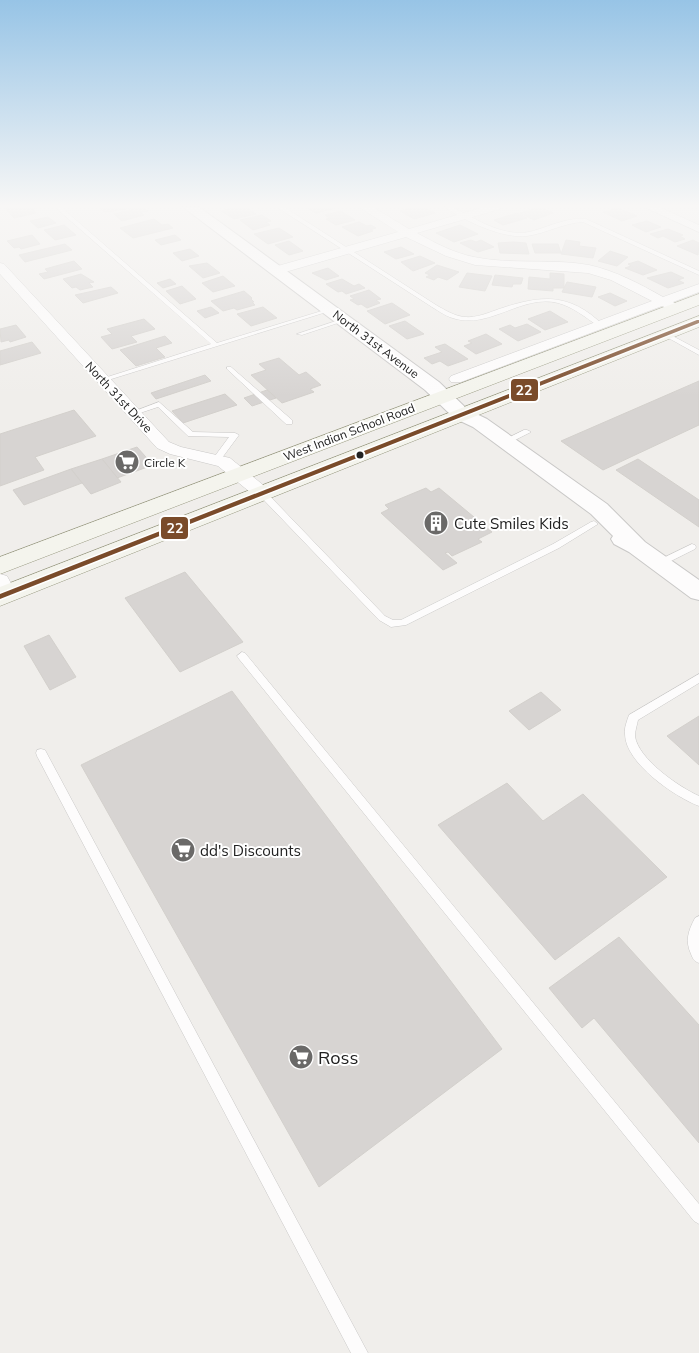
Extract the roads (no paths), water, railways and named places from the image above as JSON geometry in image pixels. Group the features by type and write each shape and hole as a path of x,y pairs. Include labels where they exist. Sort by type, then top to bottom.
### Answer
{"main road":[{"name":"West Indian School Road","path":"0,566 442,397 668,305 699,299"},
{"name":"West Indian School Road","path":"2,591 262,493 699,321"}],"street":[{"name":"North 31st Drive","path":"3,270 164,445 176,451 224,462 262,493"},
{"name":"North 31st Avenue","path":"278,270 432,386 461,414 480,422 599,509 637,547"},
{"path":"589,270 620,280 668,305"},
{"name":"West Indian School Road","path":"456,379 600,324 668,305 699,288"},
{"name":"North 31st Avenue","path":"461,414 465,430 580,516 637,547 699,592"}],"lane":[{"path":"130,270 216,345"},
{"path":"378,270 434,306 459,319 472,319 526,301 551,299 565,303 600,324"},
{"path":"103,380 216,345 337,315"},
{"path":"300,334 337,315"},
{"path":"665,334 699,354"},
{"path":"229,368 289,422"},
{"path":"134,413 159,404 191,434 235,435 216,460"},
{"path":"506,441 527,432"},
{"path":"262,493 382,618 391,624 403,623 565,541 594,524"},
{"path":"660,563 692,547"},
{"path":"242,656 699,1216"},
{"path":"699,678 633,718 630,737 637,753 659,776 687,797 699,801"},
{"path":"41,753 360,1353"},
{"path":"699,922 694,931 692,946 699,957"}],"place":[{"name":"Circle K","path":"127,462"},
{"name":"Cute Smiles Kids","path":"436,523"},
{"name":"dd's Discounts","path":"183,850"},
{"name":"Ross","path":"301,1057"}]}
